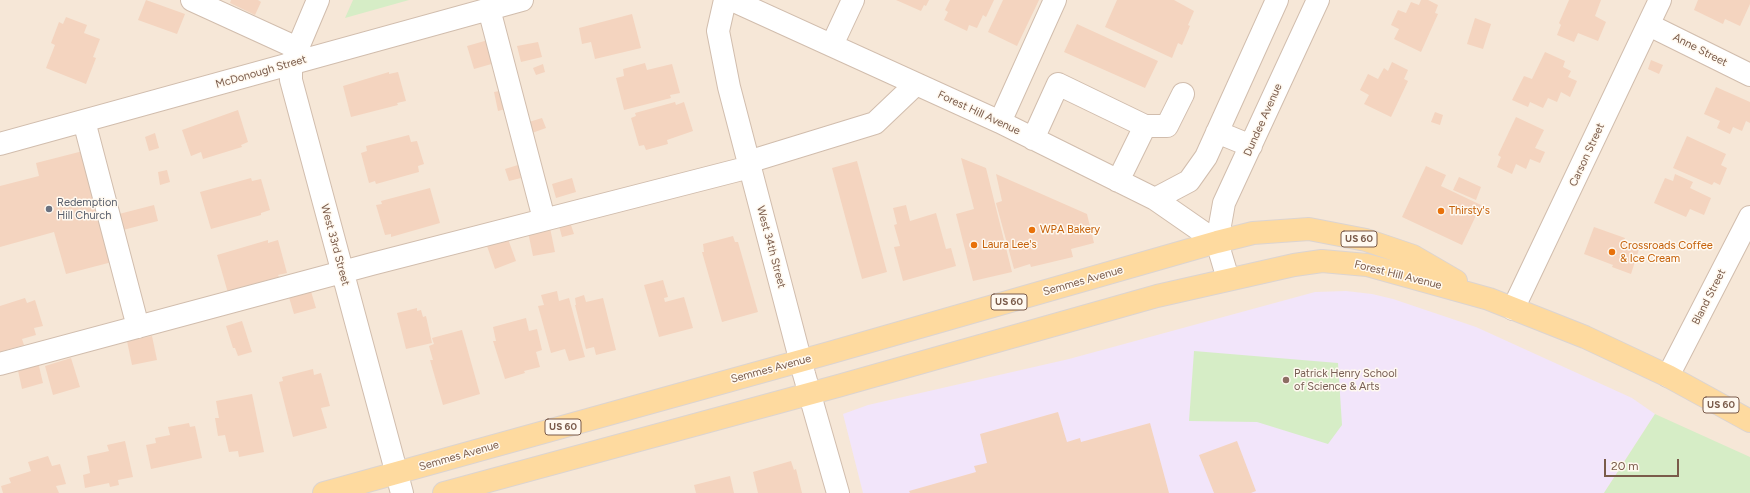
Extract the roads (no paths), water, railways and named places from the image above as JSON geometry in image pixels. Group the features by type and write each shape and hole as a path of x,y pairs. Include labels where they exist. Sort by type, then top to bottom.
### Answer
{"main road":[{"name":"Forest Hill Avenue","path":"1217,242 1253,233 1310,230 1366,240 1413,256 1488,299"},
{"name":"Semmes Avenue","path":"324,493 399,483 801,361 1217,242"},
{"name":"Forest Hill Avenue","path":"1228,279 1294,265 1322,261 1367,265 1387,270 1488,299 1562,327 1668,376 1750,420"},
{"name":"US 60","path":"444,493 810,392 846,384 1157,296 1228,279"}],"street":[{"path":"192,0 294,56"},
{"name":"West 33rd Street","path":"318,0 294,56 291,80 399,483"},
{"name":"McDonough Street","path":"0,144 84,121 294,56 522,0"},
{"name":"West 34th Street","path":"725,0 718,31 729,87 801,361 838,493"},
{"name":"Forest Hill Avenue","path":"732,0 1000,122 1155,199 1217,242"},
{"path":"832,46 853,0"},
{"path":"1000,122 1055,0"},
{"path":"1155,199 1189,182 1206,157 1277,0"},
{"name":"Dundee Avenue","path":"1217,242 1224,203 1318,0"},
{"name":"Carson Street","path":"1513,309 1660,0"},
{"path":"489,9 544,220"},
{"name":"Anne Street","path":"1649,24 1750,75"},
{"path":"0,364 342,272 544,220 749,164 875,123 916,84"},
{"path":"1033,139 1058,84 1145,126 1167,126 1183,94"},
{"path":"84,121 138,327"},
{"path":"1118,181 1145,126"},
{"path":"1217,132 1251,146"},
{"name":"Bland Street","path":"1668,376 1750,217"},
{"path":"1217,242 1228,279"}],"place":[{"name":"Redemption Hill Church","path":"49,209"},
{"name":"Thirsty's","path":"1441,211"},
{"name":"WPA Bakery","path":"1032,230"},
{"name":"Laura Lee's","path":"974,245"},
{"name":"Crossroads Coffee & Ice Cream","path":"1612,252"},
{"name":"Patrick Henry School of Science & Arts","path":"1286,380"}]}
